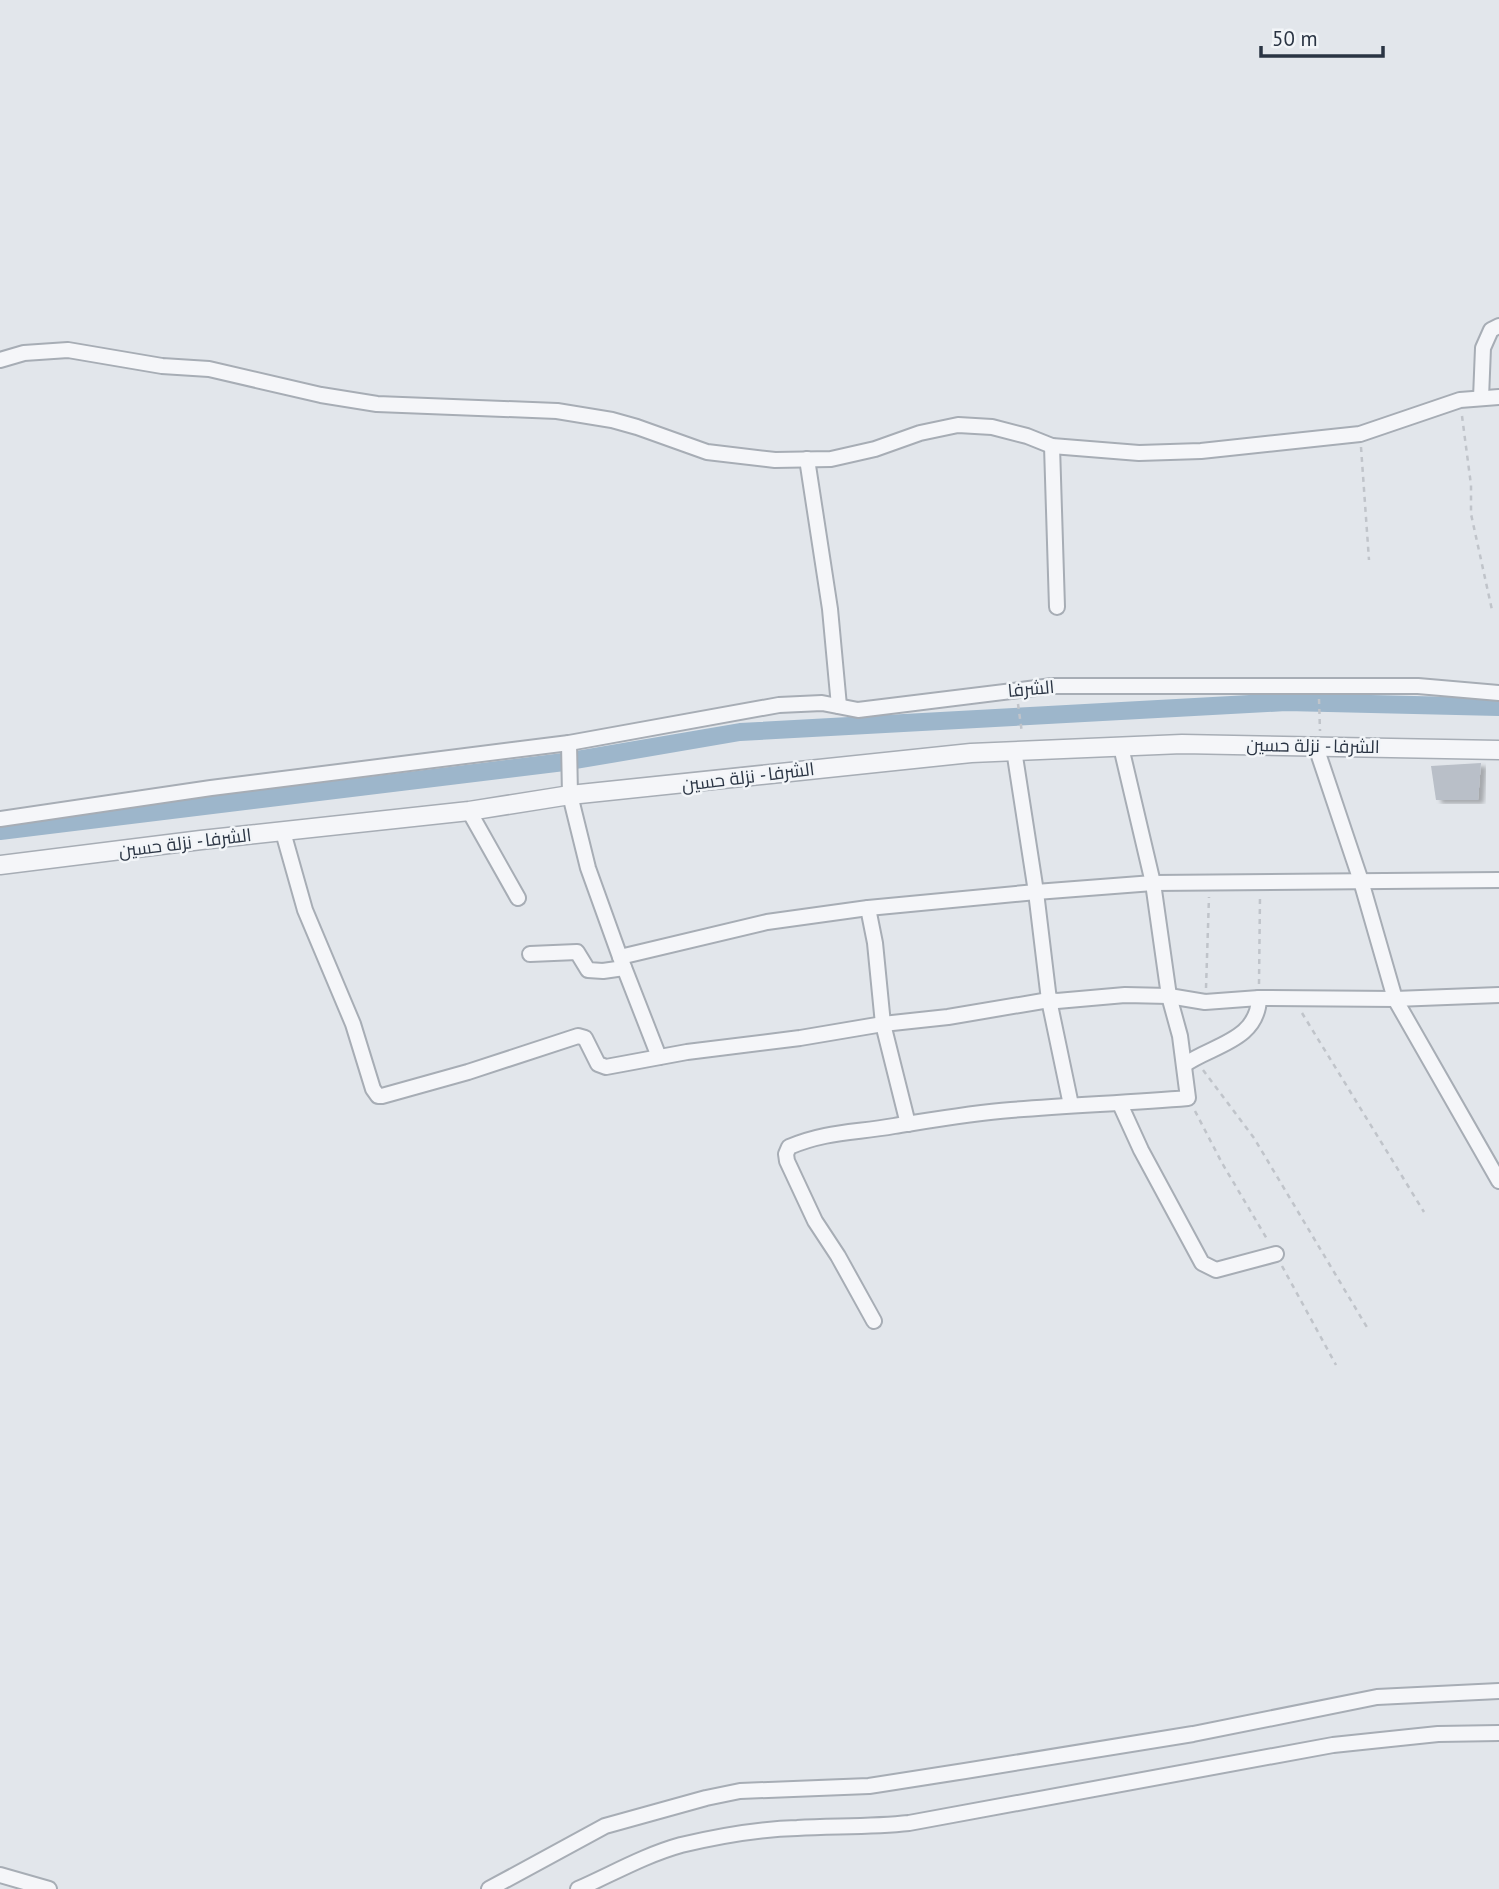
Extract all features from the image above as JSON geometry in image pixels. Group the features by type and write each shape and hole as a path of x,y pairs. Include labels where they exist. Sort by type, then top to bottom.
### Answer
{"street":[{"path":"1481,398 1483,348 1491,330 1499,326"},
{"path":"0,360 36,351 68,351 162,366 209,369 321,395 377,404 557,411 624,423 721,455 754,459 831,458 875,449 920,433 958,425 992,427 1052,446 1166,453 1360,434 1460,400 1499,397"},
{"path":"1052,446 1057,607"},
{"path":"807,459 830,609 839,706"},
{"name":"الشرفا","path":"0,819 211,788 569,747 779,705 822,703 848,709 870,710 1052,686 1407,686 1499,693"},
{"name":"الشرفا - نزلة حسين","path":"0,865 469,811 570,795 1014,750 1182,744 1499,750"},
{"path":"569,747 570,795 588,868 659,1057"},
{"path":"874,1321 815,1221 791,1170 786,1154 789,1147 824,1134 1009,1110 1188,1098 1189,1062 1169,996 1153,883 1121,747"},
{"path":"1316,747 1361,881 1395,999 1499,1181"},
{"path":"1014,750 1049,1000 1071,1105"},
{"path":"469,811 518,898"},
{"path":"283,832 312,930 343,999 373,1089 378,1096 387,1096 578,1036 585,1038 602,1067 1049,1000 1125,995 1169,996 1205,1002 1259,998 1395,999 1499,995"},
{"path":"530,954 577,952 588,970 603,971 622,963 767,922 867,908 1153,883 1499,880"},
{"path":"867,908 875,943 883,1024 908,1124"},
{"path":"1189,1062 1239,1037 1249,1028 1259,998"},
{"path":"1120,1104 1141,1150 1202,1263 1216,1270 1276,1254"},
{"path":"489,1889 605,1826 717,1795 740,1791 869,1786 1193,1734 1377,1697 1499,1691"},
{"path":"578,1889 650,1856 721,1836 799,1828 864,1828 909,1823 1333,1745 1438,1734 1499,1733"},
{"path":"0,1875 49,1889"}],"path":[{"path":"1460,400 1471,485 1471,514 1492,610"},
{"path":"1360,434 1370,560"},
{"path":"1318,693 1319,717"},
{"path":"1017,698 1021,726"},
{"path":"1259,998 1261,882"},
{"path":"1205,1002 1210,883"},
{"path":"1293,998 1424,1212"},
{"path":"1189,1062 1254,1138 1368,1329"},
{"path":"1188,1098 1336,1365"}],"building":[{"path":"1481,763 1478,800 1436,800 1431,766"}],"waterway":[{"path":"0,831 564,762 740,732 1286,702 1499,707"}]}
